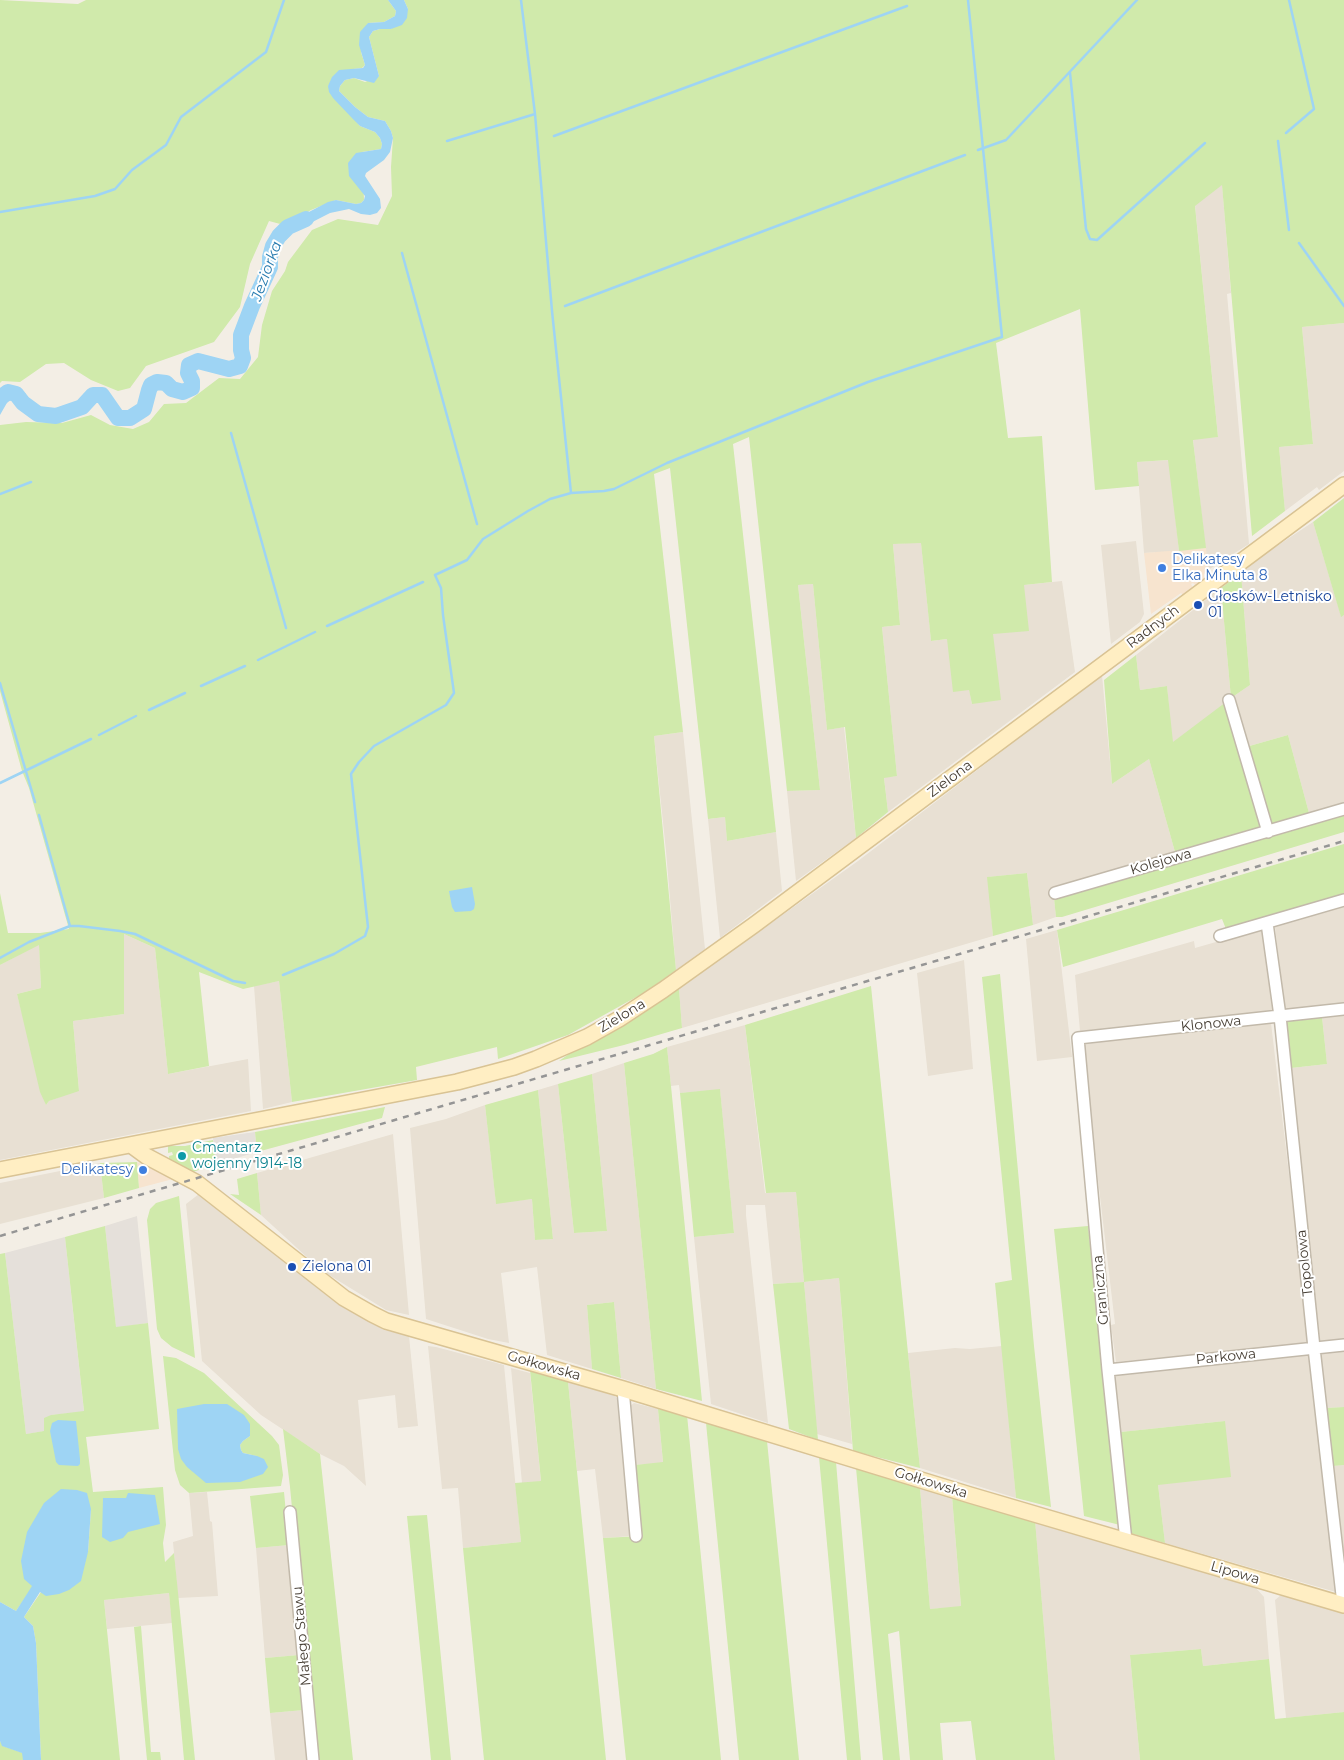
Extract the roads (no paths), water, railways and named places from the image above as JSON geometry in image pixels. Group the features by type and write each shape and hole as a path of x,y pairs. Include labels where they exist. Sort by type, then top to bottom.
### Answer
{"street":[{"name":"Radnych","path":"1035,715 1344,485"},
{"path":"1229,700 1268,832"},
{"name":"Zielona","path":"131,1145 457,1082 514,1067 578,1041 619,1019 663,990 747,930 1035,715"},
{"name":"Kolejowa","path":"1055,893 1344,809"},
{"path":"1220,936 1344,900"},
{"name":"Topolowa","path":"1267,922 1280,1016 1314,1348 1344,1605"},
{"name":"Klonowa","path":"1078,1038 1344,1009"},
{"name":"Graniczna","path":"1078,1038 1108,1370 1126,1541"},
{"path":"0,1170 131,1145"},
{"name":"Gołkowska","path":"131,1145 146,1156 197,1183 344,1298 372,1314 400,1325 623,1389 1126,1541"},
{"name":"Parkowa","path":"1108,1370 1344,1345"},
{"path":"623,1389 636,1536"},
{"name":"Małego Stawu","path":"290,1512 313,1760"},
{"name":"Lipowa","path":"1126,1541 1344,1605"}],"water":[{"path":"388,0 404,0 408,9 407,18 402,25 391,29 373,31 369,37 379,76 374,83 354,78 345,80 340,86 339,91 368,117 385,121 391,131 393,138 390,152 384,160 366,173 365,176 380,199 381,208 377,213 370,215 361,214 349,209 330,213 289,234 284,225 328,202 336,200 356,204 364,200 365,196 349,176 348,163 356,153 381,149 382,144 375,132 360,126 333,98 328,86 332,77 339,70 363,68 365,65 359,45 360,32 368,23 384,22 395,16 396,11"},
{"path":"13,386 26,394 19,403 12,399 8,401 0,415 0,388"},
{"path":"472,887 474,909 471,911 455,912 452,907 449,891"},
{"path":"204,1404 227,1404 244,1415 250,1424 250,1436 240,1445 241,1450 243,1453 264,1459 268,1467 263,1474 240,1482 206,1483 187,1467 181,1459 178,1449 177,1409"},
{"path":"58,1420 76,1421 80,1459 78,1466 59,1465 56,1462 50,1431 52,1423"},
{"path":"61,1489 87,1493 91,1509 88,1552 81,1581 69,1590 59,1594 46,1596 40,1592 24,1617 33,1626 36,1643 41,1760 23,1760 22,1753 2,1746 0,1741 0,1602 16,1611 32,1586 24,1579 21,1561 27,1532 44,1503"},
{"path":"128,1493 155,1495 160,1524 128,1532 123,1538 110,1542 102,1537 103,1498 126,1498"}],"waterway":[{"path":"0,212 95,196 115,189 132,170 166,145 181,117 266,52 284,0"},
{"path":"521,0 535,114"},
{"path":"571,493 614,489 667,463 868,382 1002,337 968,0"},
{"path":"978,150 1006,140 1137,0"},
{"path":"1286,133 1314,109 1289,0"},
{"path":"554,136 907,6"},
{"path":"1070,73 1086,229 1090,239 1097,240 1205,143"},
{"path":"283,975 334,954 365,936 368,927 351,774 374,746 446,705 454,693 441,588 435,575 467,560 483,539 528,511 550,499 571,493 552,311 535,114 447,141"},
{"path":"1278,141 1289,230"},
{"path":"565,306 965,155"},
{"name":"Jeziorka","path":"0,398 8,392 16,394 23,403 38,414 56,416 82,407 93,395 102,395 118,418 130,418 144,409 151,385 157,382 166,383 172,389 183,392 192,388 192,381 188,373 189,365 198,361 229,369 240,366 243,358 241,335 270,267 273,246 288,227 306,219"},
{"path":"1299,243 1344,306"},
{"path":"402,253 477,524"},
{"path":"231,433 286,628"},
{"path":"0,494 31,482"},
{"path":"327,626 423,582"},
{"path":"258,660 315,632"},
{"path":"201,686 245,666"},
{"path":"0,683 35,802"},
{"path":"149,710 185,693"},
{"path":"99,735 136,716"},
{"path":"0,783 91,739"},
{"path":"39,815 70,926 135,934 233,981 245,983"},
{"path":"0,958 29,942 70,926"}],"railway":[{"path":"0,1236 1344,841"}],"place":[{"name":"Delikatesy Elka Minuta 8","path":"1162,568"},
{"name":"Głosków-Letnisko 01","path":"1198,605"},
{"name":"Cmentarz wojenny 1914-18","path":"182,1156"},
{"name":"Delikatesy","path":"143,1170"},
{"name":"Zielona 01","path":"292,1267"}]}
